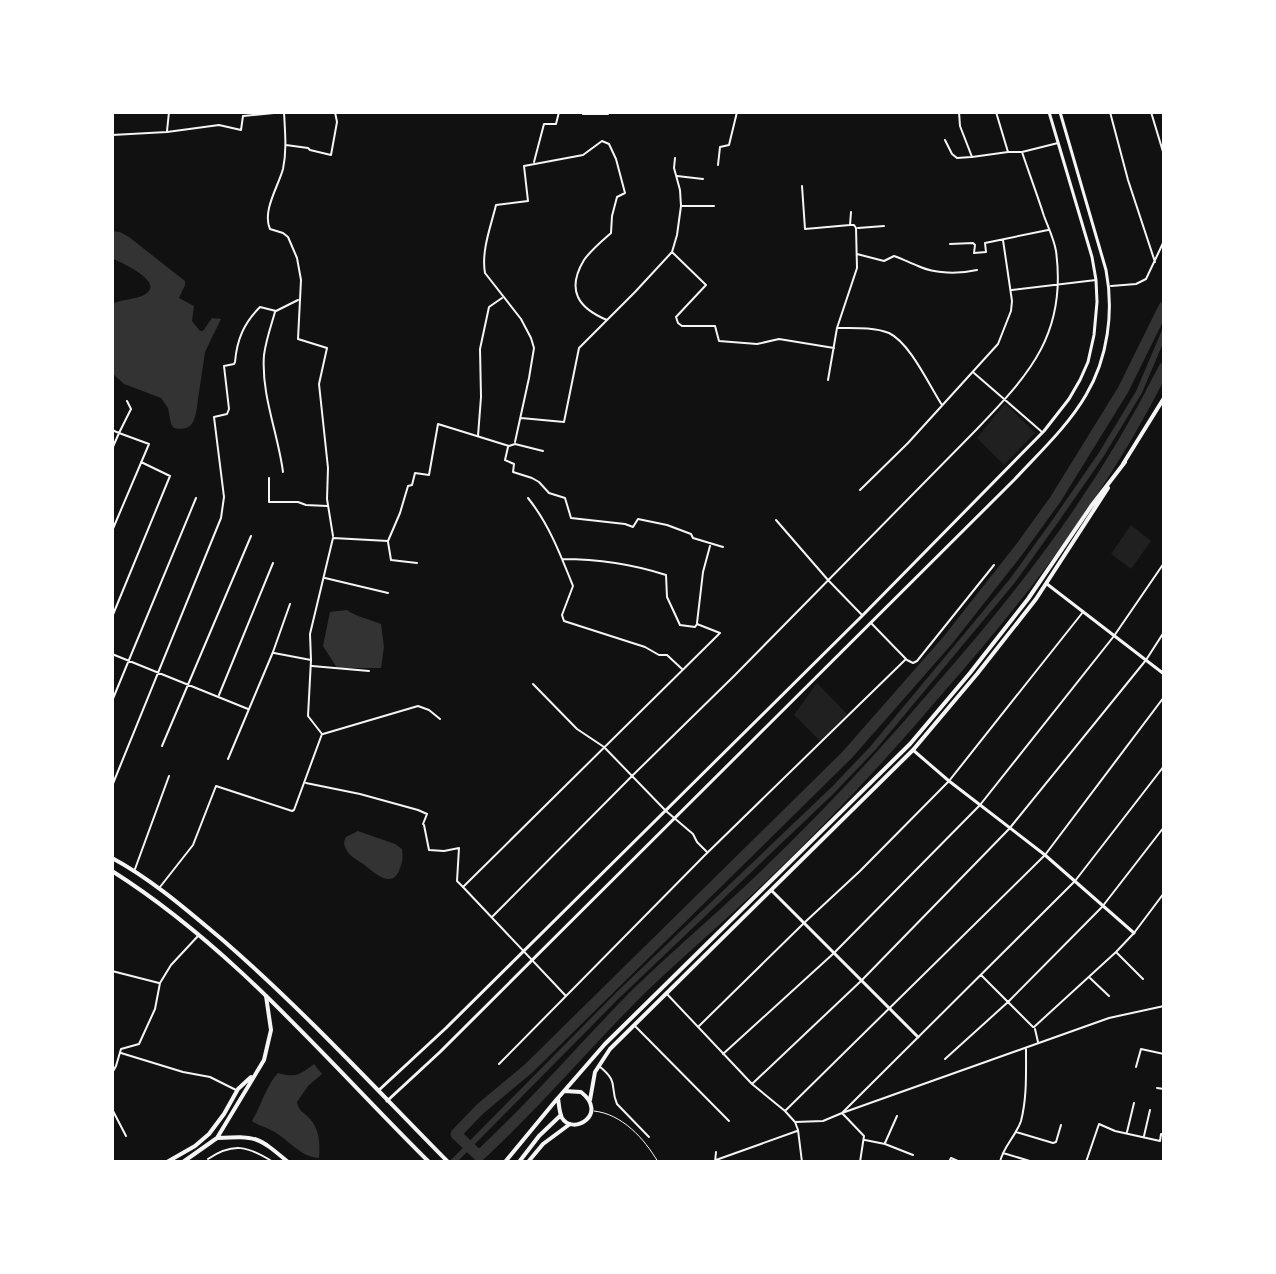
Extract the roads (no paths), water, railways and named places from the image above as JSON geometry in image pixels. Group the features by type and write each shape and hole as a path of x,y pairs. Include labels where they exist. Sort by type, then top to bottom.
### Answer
{"main road":[{"path":"528,1162 543,1144 570,1124 583,1122 590,1116 592,1079 598,1065 633,1024 913,750 977,674 1047,584 1163,401"},
{"path":"505,1162 605,1044 910,744 1028,599 1125,462"},
{"path":"112,858 159,888 259,973 325,1035 448,1162"},
{"path":"112,871 152,898 239,970 429,1162"},
{"path":"183,1162 217,1138 264,1060 270,1037 266,996"},
{"path":"167,1162 209,1134 237,1091 256,1073"},
{"path":"564,1091 581,1092 590,1100"},
{"path":"558,1098 561,1115 570,1124"},
{"path":"519,1162 539,1136 561,1115"},
{"path":"217,1138 253,1138 264,1142 288,1162"}],"street":[{"path":"167,132 169,112"},
{"path":"112,135 219,125 241,130 243,116 284,112 286,145 267,221 270,229 288,237 297,258 301,280 298,339 327,348 319,384 333,538 310,634 308,716 322,734"},
{"path":"286,145 331,155 337,122 335,112"},
{"path":"534,163 544,124 556,124 559,112"},
{"path":"584,112 608,114"},
{"path":"718,165 720,147 729,145 737,112"},
{"path":"959,112 960,126 972,157"},
{"path":"996,112 1008,152"},
{"path":"378,1092 862,616 1042,432 1069,399 1088,362 1096,319 1096,280 1049,112"},
{"path":"387,1101 440,1052 1015,479 1080,404 1104,352 1109,287 1060,112"},
{"path":"1110,112 1155,262"},
{"path":"1151,112 1164,155"},
{"path":"945,140 957,158 1022,152 1059,143"},
{"path":"515,444 534,348 521,319 485,273 486,243 496,205 528,201 524,166 583,155 602,141 609,144 616,159 625,193 617,197 611,233 585,258 575,293 591,313 607,320"},
{"path":"492,917 1005,400 1032,365 1050,333 1058,270 1056,249 1022,152"},
{"path":"520,417 564,422 579,348 672,252 681,206 675,158"},
{"path":"676,176 703,179"},
{"path":"802,186 805,229 884,226"},
{"path":"681,206 714,206"},
{"path":"850,225 851,212"},
{"path":"828,380 837,328 857,268 856,228"},
{"path":"950,244 973,243 975,253 986,252 985,243 1049,230"},
{"path":"860,490 943,406 998,344 1011,311 1003,240"},
{"path":"1109,287 1141,283 1150,275 1164,241"},
{"path":"672,252 706,285 676,317 682,326 715,326 719,341 757,344 779,339 834,348"},
{"path":"857,254 884,261 894,256 915,266 953,273 977,270"},
{"path":"1011,291 1096,280"},
{"path":"478,437 480,349 489,307 503,297"},
{"path":"283,472 267,394 264,355 276,311 301,299"},
{"path":"112,786 221,518 224,497 214,417 227,414 229,409 224,366 234,364 241,332 256,311 260,307 276,311"},
{"path":"837,328 875,329 902,341 943,406"},
{"path":"973,373 1042,432"},
{"path":"112,449 131,409 127,401"},
{"path":"417,563 391,560 388,541 415,473 429,475 438,424 509,446 515,444 543,451"},
{"path":"112,430 149,444 112,531"},
{"path":"509,446 505,460 514,464 513,472 532,478 549,493 565,498 571,518 633,527 638,519 667,525 691,534 693,538 723,547"},
{"path":"112,617 170,476 141,462"},
{"path":"269,478 269,502 329,506"},
{"path":"112,701 196,498"},
{"path":"528,498 539,511 573,586 562,615 564,621 645,647 659,655 667,655 683,670"},
{"path":"776,520 862,616 913,663 994,565"},
{"path":"162,746 251,536"},
{"path":"333,538 388,541"},
{"path":"697,624 703,572 710,544"},
{"path":"562,559 618,563 666,575 667,597 680,625 695,627 697,624"},
{"path":"218,697 273,563"},
{"path":"723,1054 834,953 980,805 1114,636 1164,563"},
{"path":"324,578 388,593"},
{"path":"1047,584 1164,674"},
{"path":"228,759 290,604"},
{"path":"698,1027 949,781 1083,612"},
{"path":"463,887 720,633 697,624"},
{"path":"752,1084 861,981 1009,829 1146,660 1164,632"},
{"path":"273,652 311,660"},
{"path":"112,654 249,710"},
{"path":"499,1064 708,852 906,659"},
{"path":"311,665 369,671"},
{"path":"533,684 577,729 604,747 708,852"},
{"path":"785,1111 1045,855 1164,697"},
{"path":"322,734 418,706 440,719"},
{"path":"159,888 193,845 216,786 293,811 322,734"},
{"path":"913,750 1045,855 1134,933"},
{"path":"842,1113 1075,881 1164,766"},
{"path":"134,870 169,776"},
{"path":"305,783 360,794 427,814 423,824 429,850 459,848 457,881 565,995"},
{"path":"945,1059 1008,1002 1102,907 1164,827"},
{"path":"772,891 918,1037"},
{"path":"1034,1027 1116,952 1164,893"},
{"path":"112,1073 121,1049 139,1044 155,1009 160,983 171,965 199,935"},
{"path":"1116,952 1143,979"},
{"path":"112,971 160,983"},
{"path":"981,975 1034,1027 1038,1042"},
{"path":"1089,977 1109,996"},
{"path":"666,993 752,1084 795,1122 802,1162"},
{"path":"795,1122 823,1121 1111,1017 1164,1006"},
{"path":"633,1024 729,1121"},
{"path":"1000,1162 1020,1123 1026,1083 1026,1048"},
{"path":"1136,1067 1141,1049 1164,1054"},
{"path":"120,1053 210,1077 237,1091"},
{"path":"598,1065 614,1083 617,1104 649,1137"},
{"path":"1157,1088 1164,1089"},
{"path":"1126,1133 1134,1103"},
{"path":"112,1109 126,1136"},
{"path":"1143,1137 1150,1110"},
{"path":"842,1113 864,1136 860,1162"},
{"path":"885,1144 897,1116"},
{"path":"1086,1162 1099,1124 1115,1131 1160,1141 1161,1134 1164,1135"},
{"path":"1015,1132 1055,1143 1061,1125"},
{"path":"716,1152 716,1161 798,1130"},
{"path":"864,1140 913,1155"},
{"path":"208,1159 223,1150 241,1147 258,1152 273,1162"},
{"path":"1002,1153 1033,1162"},
{"path":"949,1162 951,1158 960,1162"}],"lane":[{"path":"592,1111 620,1119 658,1162"}],"waterway":[{"path":"1164,307 1123,390 1055,500 948,640 847,755 528,1069 480,1109 456,1134 479,1156 638,992 749,890 848,792 917,714 1004,613 1062,536 1116,455 1164,368"},
{"path":"453,1162 618,995 873,748 1013,580 1056,520 1139,392 1164,333"}]}
